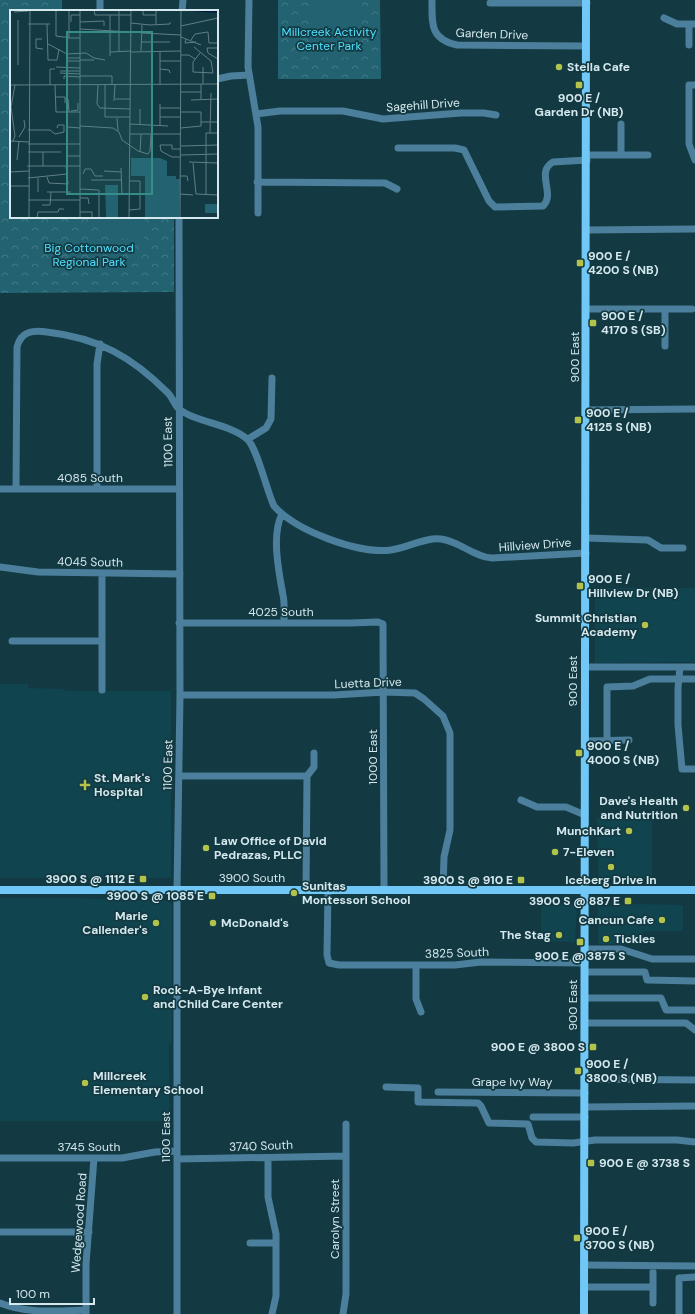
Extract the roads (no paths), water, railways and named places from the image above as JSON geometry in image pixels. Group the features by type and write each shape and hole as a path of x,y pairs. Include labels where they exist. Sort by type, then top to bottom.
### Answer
{"main road":[{"name":"900 East","path":"584,1314 587,309 586,2"},
{"name":"3900 South","path":"0,890 695,890"}],"street":[{"path":"182,10 183,0"},
{"path":"249,0 248,75 256,114 258,212"},
{"name":"Garden Drive","path":"432,0 433,28 436,34 448,43 457,45 586,46"},
{"path":"490,3 586,2"},
{"path":"664,18 677,24 692,24 689,45"},
{"path":"218,79 248,75"},
{"path":"692,85 689,144 695,160"},
{"name":"Sagehill Drive","path":"256,114 271,112 343,111 383,119 451,114 484,113 496,115"},
{"path":"621,124 621,155"},
{"path":"398,148 455,148 464,150 489,202 496,207 543,206 548,197 545,180 546,168 552,162 566,161 569,163 587,159 621,155 648,155"},
{"path":"257,182 385,183 397,189"},
{"name":"1100 East","path":"177,1314 177,890 180,695 178,218"},
{"path":"587,230 695,229"},
{"path":"587,309 692,309"},
{"path":"665,309 666,346"},
{"path":"16,489 16,347 22,336 29,332 37,331 71,335 100,344 138,366 171,396 178,408 189,415 238,433 248,440 266,428 272,418 272,378"},
{"path":"97,489 97,364 100,344"},
{"path":"586,410 695,409"},
{"name":"Hillview Drive","path":"248,440 274,506 282,514 321,536 373,549 390,550 438,538 454,542 488,558 586,553"},
{"name":"4085 South","path":"0,489 179,489"},
{"path":"282,514 278,526 278,574 283,595 284,623"},
{"path":"586,538 648,540 661,548 683,548"},
{"name":"4045 South","path":"0,567 38,572 180,574"},
{"path":"102,573 102,690"},
{"name":"4025 South","path":"179,623 378,622 383,624"},
{"name":"1000 East","path":"383,624 384,890"},
{"path":"12,640 102,641"},
{"path":"586,667 695,667"},
{"path":"680,667 678,688 678,725 682,769 695,769"},
{"path":"607,740 607,687 633,686 646,680 695,679"},
{"name":"Luetta Drive","path":"180,695 334,695 384,692 414,693 436,708 447,722 450,741 451,823 444,857 444,890"},
{"path":"585,740 629,740"},
{"path":"306,890 307,776 314,767 314,753"},
{"path":"179,776 307,776"},
{"path":"521,800 537,807 566,807 585,815"},
{"name":"3825 South","path":"328,890 329,964 455,965 481,962 585,963"},
{"path":"585,949 621,949 652,959 695,959"},
{"path":"416,965 416,999 421,1012"},
{"path":"585,972 645,972 647,980 695,981"},
{"path":"585,998 660,998 666,1010 695,1010"},
{"path":"585,1023 686,1023 695,1030"},
{"path":"585,1079 695,1080"},
{"path":"386,1088 418,1088 418,1102 478,1103 489,1123 528,1124 532,1138 536,1142 573,1143 585,1141 676,1140 695,1142"},
{"name":"Grape Ivy Way","path":"438,1092 585,1093"},
{"path":"585,1107 695,1106"},
{"path":"533,1117 585,1117"},
{"name":"Carolyn Street","path":"343,1314 346,1294 346,1124"},
{"name":"3745 South","path":"0,1158 122,1158 155,1152 177,1155"},
{"name":"3740 South","path":"177,1155 268,1159 296,1156 346,1156"},
{"name":"Wedgewood Road","path":"86,1312 94,1158"},
{"path":"268,1159 268,1197 275,1227 276,1243 276,1296 272,1314"},
{"path":"0,1232 89,1232"},
{"path":"250,1243 276,1243"},
{"path":"584,1265 695,1266"},
{"path":"653,1272 653,1303"},
{"path":"679,1314 679,1278 695,1277"},
{"path":"584,1288 653,1287"},
{"path":"0,1302 11,1307 28,1311 86,1312"}],"place":[{"name":"Stella Cafe","path":"559,67"},
{"name":"900 E / Garden Dr (NB)","path":"579,85"},
{"name":"900 E / 4200 S (NB)","path":"580,263"},
{"name":"900 E / 4170 S (SB)","path":"593,323"},
{"name":"900 E / 4125 S (NB)","path":"578,420"},
{"name":"900 E / Hillview Dr (NB)","path":"580,586"},
{"name":"Summit Christian Academy","path":"645,625"},
{"name":"900 E / 4000 S (NB)","path":"579,753"},
{"name":"St. Mark's Hospital","path":"85,785"},
{"name":"Dave's Health and Nutrition","path":"686,808"},
{"name":"MunchKart","path":"629,831"},
{"name":"Law Office of David Pedrazas, PLLC","path":"206,848"},
{"name":"7-Eleven","path":"555,852"},
{"name":"Iceberg Drive In","path":"611,867"},
{"name":"3900 S @ 1112 E","path":"143,879"},
{"name":"3900 S @ 910 E","path":"521,880"},
{"name":"Sunitas Montessori School","path":"294,893"},
{"name":"3900 S @ 1085 E","path":"212,896"},
{"name":"3900 S @ 887 E","path":"628,901"},
{"name":"Cancun Cafe","path":"662,920"},
{"name":"Marie Callender's","path":"156,923"},
{"name":"McDonald's","path":"213,923"},
{"name":"The Stag","path":"559,935"},
{"name":"Tickles","path":"606,939"},
{"name":"900 E @ 3875 S","path":"580,942"},
{"name":"Rock-A-Bye Infant and Child Care Center","path":"145,997"},
{"name":"900 E @ 3800 S","path":"593,1047"},
{"name":"900 E / 3800 S (NB)","path":"578,1071"},
{"name":"Millcreek Elementary School","path":"85,1083"},
{"name":"900 E @ 3738 S","path":"591,1163"},
{"name":"900 E / 3700 S (NB)","path":"577,1238"}],"park label":[{"name":"Millcreek Activity Center Park","path":"329,39"},
{"name":"Big Cottonwood Regional Park","path":"89,255"}]}
